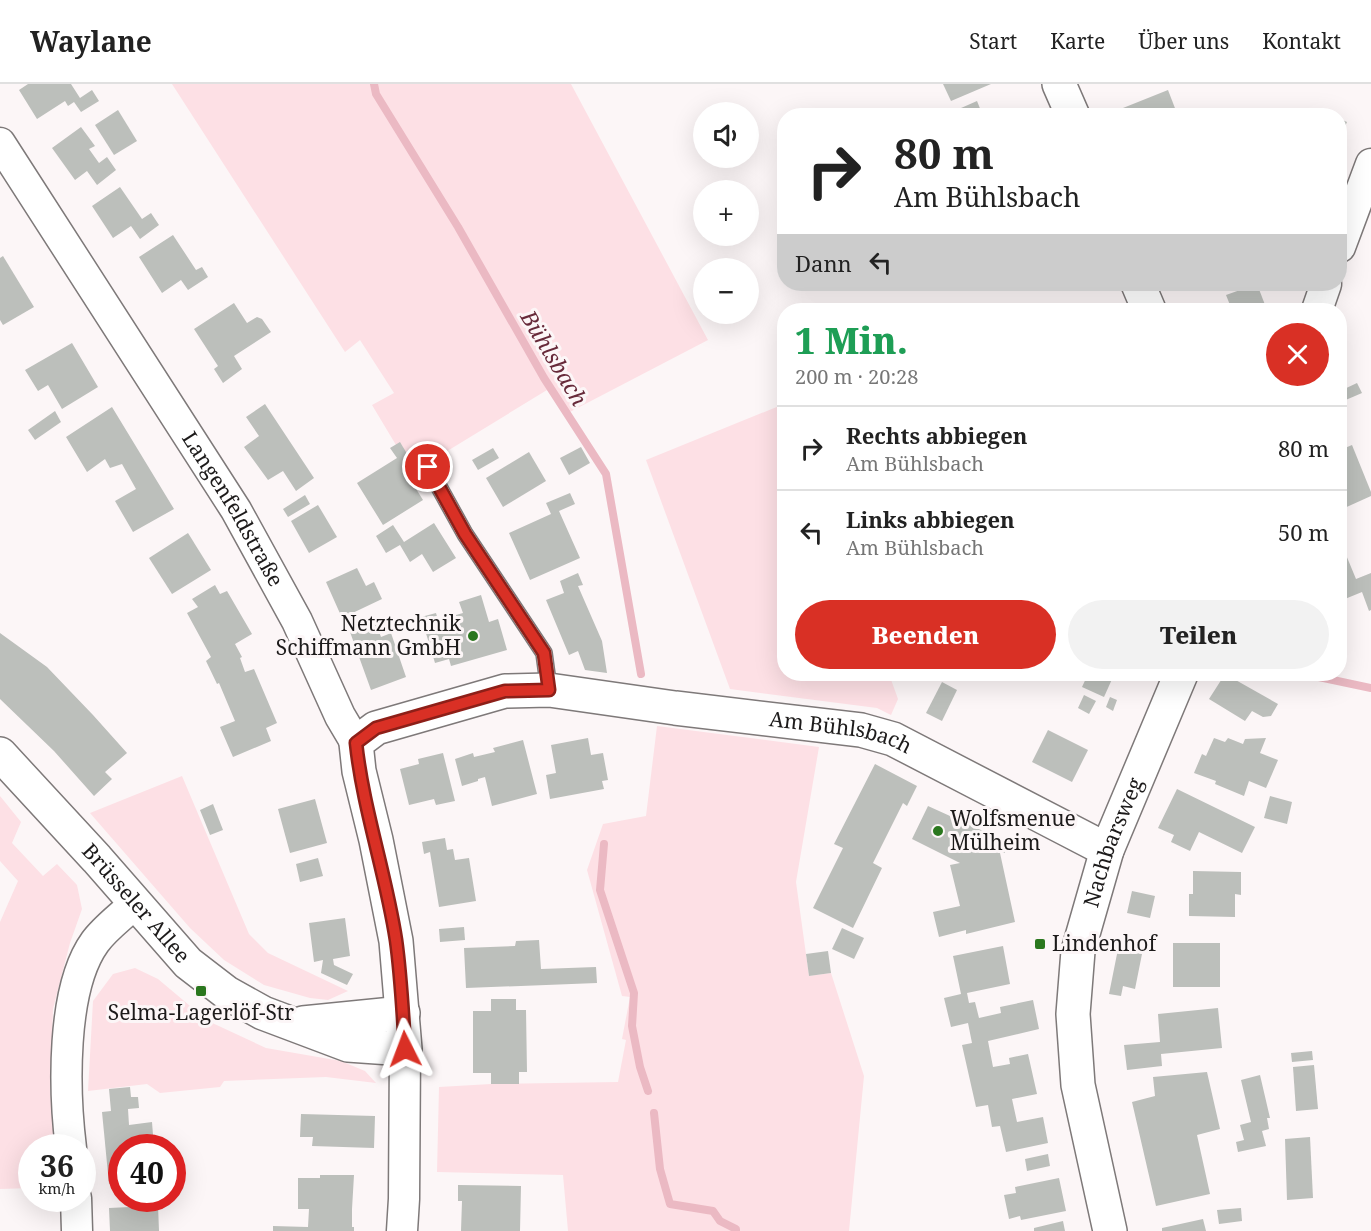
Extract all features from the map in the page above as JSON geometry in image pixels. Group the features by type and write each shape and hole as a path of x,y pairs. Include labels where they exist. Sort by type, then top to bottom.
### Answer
{"street":[{"path":"1059,84 1070,108"},
{"name":"Langenfeldstraße","path":"0,143 236,510 297,621 340,716 356,743 359,771 376,840 396,941 403,1012 405,1175 402,1231"},
{"path":"1347,228 1371,164"},
{"name":"Nachbarsweg","path":"1110,1231 1078,1085 1073,1014 1080,940 1107,850 1178,681"},
{"name":"Am Bühlsbach","path":"356,743 376,728 505,691 549,690 675,708 861,730 893,740 1107,850"},
{"name":"Brüsseler Allee","path":"0,754 188,963 227,993 263,1012 348,1045 405,1049"},
{"path":"70,1134 66,1080 74,993 81,968 95,941 134,904"},
{"name":"Brüsseler Allee","path":"296,1024 403,1012"},
{"path":"76,1212 76,1231"}],"lane":[{"path":"428,467 465,534 544,653 549,690"}],"shaded area":[{"path":"172,84 571,84 693,312 693,324 699,324 708,340 566,414 547,390 444,453 415,467 400,443 396,445 372,405 394,393 360,340 345,352"},
{"path":"777,407 777,681 892,681 898,699 891,715 877,708 730,689 646,460"},
{"path":"657,726 819,747 796,882 809,976 831,973 864,1076 849,1231 568,1231 563,1175 437,1172 439,1087 618,1082 626,1040 622,1039 630,997 622,996 587,870 603,824 646,816"},
{"path":"182,776 249,934 268,953 348,991 328,1000 310,998 264,985 224,960 190,928 90,813"},
{"path":"0,796 21,822 12,843 43,876 57,864 77,885 82,909 70,943 53,1009 50,1093 55,1134 18,1134 18,1188 0,1189 0,922 18,881 0,861"},
{"path":"135,968 158,979 208,1021 266,1048 341,1061 365,1071 376,1083 326,1077 224,1081 220,1087 160,1093 147,1084 88,1091 93,1001 113,974"}],"building":[{"path":"28,84 71,84 80,98 92,90 99,101 81,112 74,102 68,106 65,101 37,119 19,90"},
{"path":"943,84 991,84 951,101"},
{"path":"1168,90 1175,108 1123,108"},
{"path":"977,101 980,108 961,108"},
{"path":"118,110 137,141 114,155 95,125"},
{"path":"81,127 95,146 89,149 99,163 107,157 116,170 97,185 87,171 75,180 52,148"},
{"path":"120,187 142,219 151,213 159,225 140,239 131,226 113,238 92,206"},
{"path":"173,235 196,270 202,267 208,277 188,290 181,280 162,293 139,257"},
{"path":"3,256 34,307 3,325 0,320 0,258"},
{"path":"1237,291 1260,291 1264,303 1229,303 1226,295"},
{"path":"234,303 247,323 257,317 262,319 271,332 234,356 242,369 223,383 214,369 218,366 194,329"},
{"path":"72,343 98,387 62,409 48,385 38,391 25,370"},
{"path":"1357,383 1362,393 1347,399 1347,388"},
{"path":"265,404 314,478 296,491 283,471 268,480 244,447 259,436 246,417"},
{"path":"112,407 174,509 133,532 115,501 136,489 122,464 110,468 105,459 87,472 66,437"},
{"path":"55,411 61,422 35,440 28,430"},
{"path":"400,442 412,462 403,468 423,500 383,525 357,483 397,458 390,448"},
{"path":"1352,445 1371,496 1347,507 1347,447"},
{"path":"581,447 590,463 569,475 560,458"},
{"path":"493,448 499,458 478,470 472,460"},
{"path":"529,452 546,481 503,507 486,478"},
{"path":"570,493 575,504 559,511 580,558 530,580 509,533 551,514 546,503"},
{"path":"305,495 310,504 288,517 283,509"},
{"path":"318,505 337,537 309,553 291,521"},
{"path":"434,523 456,558 433,572 422,554 410,562 400,545 386,553 376,536 393,525 404,542"},
{"path":"188,533 211,570 172,594 149,558"},
{"path":"1347,557 1356,579 1371,573 1371,610 1369,611 1362,592 1347,598"},
{"path":"357,568 366,586 374,582 382,599 342,618 326,582"},
{"path":"578,573 583,585 578,586 602,641 607,673 585,670 578,651 569,655 546,600 564,593 560,581"},
{"path":"215,585 220,594 227,591 252,634 235,644 242,657 240,658 245,672 254,669 277,723 266,728 271,741 233,757 220,727 235,721 219,683 217,684 206,661 211,657 187,613 198,607 192,599"},
{"name":"Netztechnik Schiffmann GmbH","path":"481,595 489,622 498,619 507,650 451,666 449,659 435,663 421,617 436,613 438,620 463,613 459,602"},
{"path":"376,623 381,637 391,633 406,677 371,690 350,632"},
{"path":"0,633 47,667 127,753 105,772 112,779 94,796 54,751 0,699"},
{"path":"1085,681 1111,681 1104,697 1082,687"},
{"path":"1221,681 1237,681 1278,704 1271,716 1263,717 1252,711 1245,721 1209,699"},
{"path":"942,682 957,690 942,721 926,713"},
{"path":"1084,695 1096,701 1089,714 1078,708"},
{"path":"1110,697 1117,700 1113,711 1106,707"},
{"path":"1048,730 1088,750 1072,782 1032,762"},
{"path":"588,738 591,755 603,753 608,780 602,781 604,789 550,799 546,775 556,773 551,745"},
{"path":"1214,738 1225,742 1228,738 1243,744 1245,739 1266,738 1260,753 1278,760 1266,788 1249,781 1244,796 1215,784 1216,781 1194,773 1202,754 1206,756"},
{"path":"523,740 537,794 492,806 485,777 462,786 455,759 473,753 474,757 495,752 493,748"},
{"path":"443,753 455,801 436,805 434,799 409,805 400,769 419,764 418,759"},
{"path":"875,764 917,786 907,806 903,803 873,863 882,868 853,928 813,908 843,848 834,844"},
{"path":"1177,789 1255,827 1242,853 1199,832 1190,851 1171,842 1174,835 1158,828"},
{"path":"1270,796 1292,802 1287,824 1264,818"},
{"path":"315,799 327,843 290,853 278,809"},
{"path":"213,804 223,830 210,835 200,810"},
{"path":"928,806 1003,840 1005,853 1000,853 1015,922 966,934 966,930 939,937 933,912 960,906 950,865 960,863 912,839"},
{"path":"445,838 447,850 453,849 455,860 469,858 476,901 439,907 430,852 424,854 422,842"},
{"path":"318,858 323,876 300,882 296,864"},
{"path":"1193,871 1241,872 1241,895 1235,894 1235,917 1189,916 1189,894 1193,894"},
{"path":"1132,891 1155,896 1150,918 1127,913"},
{"path":"345,918 350,956 333,959 334,965 353,974 347,985 321,973 323,960 314,962 309,923"},
{"path":"464,927 465,940 440,942 439,929"},
{"path":"842,928 864,938 854,959 832,949"},
{"path":"539,940 541,969 596,967 597,983 466,988 464,948 515,946 516,941"},
{"path":"1173,943 1220,943 1220,987 1173,987"},
{"path":"1003,946 1010,984 967,993 969,1003 975,1002 979,1018 1001,1013 1000,1007 1033,1000 1039,1029 988,1041 993,1067 1010,1064 1009,1058 1028,1054 1037,1094 1012,1099 1017,1122 1043,1117 1048,1143 1006,1152 1000,1126 992,1127 988,1105 976,1107 962,1045 972,1043 968,1023 951,1027 944,998 961,994 953,956"},
{"path":"1118,949 1142,954 1135,989 1123,986 1121,996 1109,994"},
{"path":"828,951 831,973 809,976 806,954"},
{"path":"491,999 516,999 516,1010 526,1010 527,1072 519,1072 519,1084 491,1084 491,1073 473,1073 473,1011 491,1011"},
{"path":"1218,1008 1222,1048 1161,1054 1162,1066 1127,1070 1124,1045 1160,1042 1158,1014"},
{"path":"1312,1051 1313,1060 1292,1062 1291,1053"},
{"path":"1314,1065 1318,1109 1296,1111 1293,1067"},
{"path":"1207,1072 1220,1129 1197,1135 1210,1194 1156,1206 1132,1102 1155,1096 1153,1077"},
{"path":"1260,1075 1270,1118 1267,1118 1269,1129 1262,1131 1266,1146 1238,1152 1236,1142 1244,1140 1240,1125 1251,1122 1241,1080"},
{"path":"130,1087 131,1097 138,1097 139,1108 128,1109 129,1125 152,1122 153,1134 108,1134 108,1174 102,1112 111,1111 109,1089"},
{"path":"301,1114 375,1116 374,1148 312,1146 313,1137 300,1137"},
{"path":"1310,1137 1313,1198 1287,1200 1285,1139"},
{"path":"1048,1154 1050,1166 1027,1171 1025,1159"},
{"path":"320,1175 354,1175 352,1227 354,1231 273,1231 273,1226 308,1227 309,1209 298,1209 298,1178 320,1178"},
{"path":"1059,1178 1066,1211 1021,1220 1020,1216 1009,1219 1004,1195 1016,1193 1015,1187"},
{"path":"458,1185 521,1186 520,1231 461,1231 462,1201 458,1201"},
{"path":"1241,1208 1242,1221 1219,1224 1217,1210"},
{"path":"109,1212 158,1212 159,1231 110,1231"},
{"path":"1203,1219 1206,1231 1162,1231 1162,1228"},
{"path":"1063,1221 1065,1231 1034,1231 1034,1228"}],"waterway":[{"name":"Bühlsbach","path":"374,84 376,94 458,227 544,378 606,474 641,674"},
{"name":"Bühlsbach","path":"1338,681 1371,688"},
{"name":"Bühlsbach","path":"604,844 600,890 634,993 632,1026 640,1067 648,1091"},
{"name":"Bühlsbach","path":"654,1113 660,1169 670,1204 713,1211 720,1221 736,1231"}],"place":[{"name":"Netztechnik Schiffmann GmbH","path":"473,636"},
{"name":"Wolfsmenue Mülheim","path":"938,831"},
{"name":"Lindenhof","path":"1040,944"},
{"name":"Selma-Lagerlöf-Str","path":"201,991"}],"route":[{"path":"405,1049 396,941 376,840 359,771 356,743 376,728 505,691 549,690 544,653 465,534 428,467"}]}
